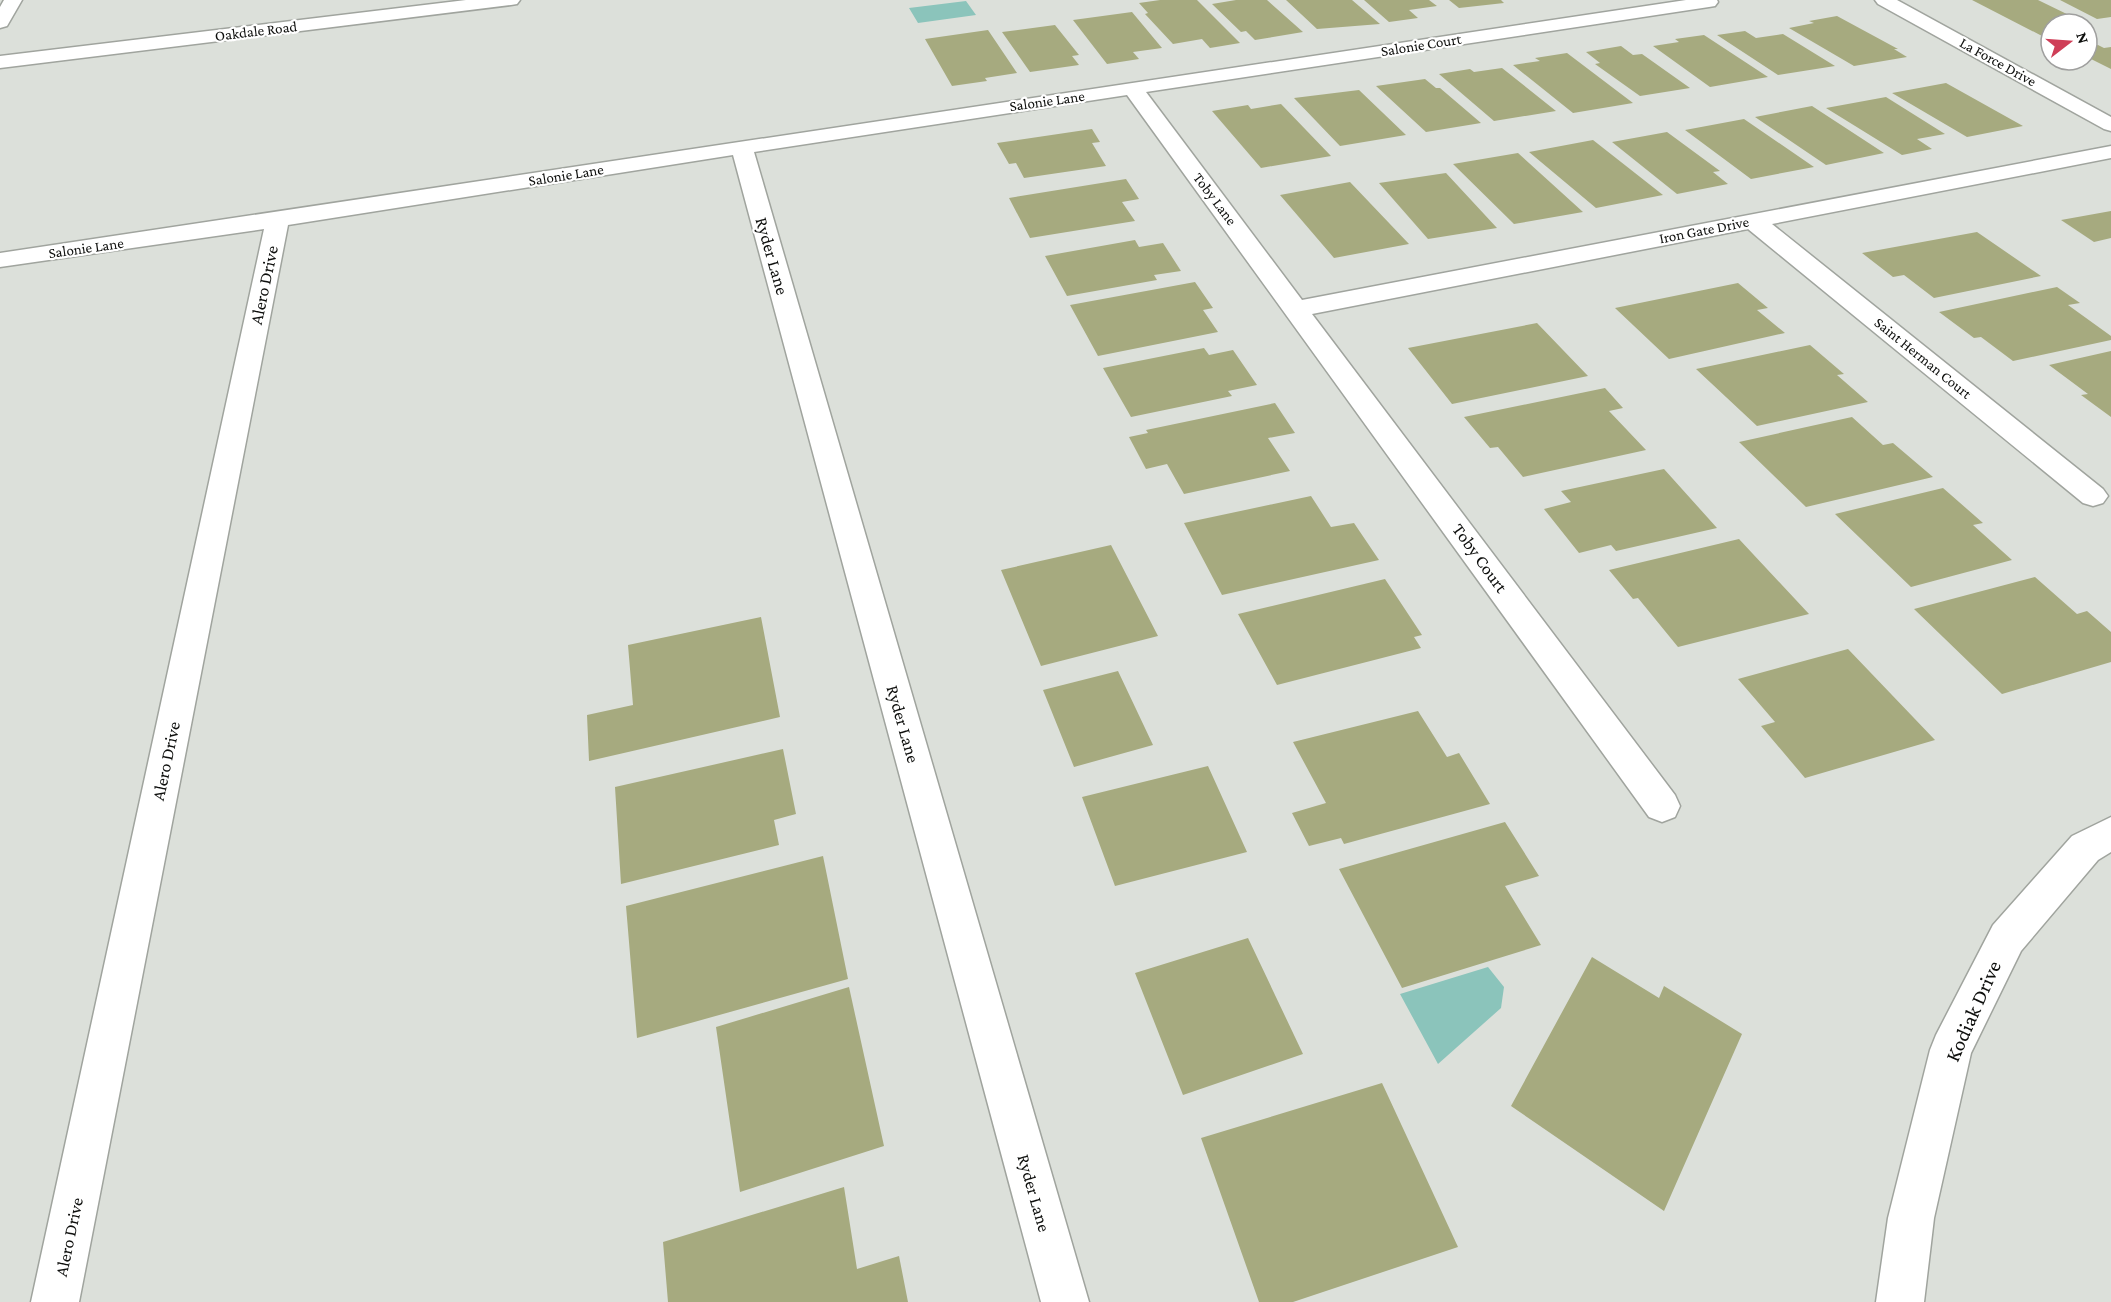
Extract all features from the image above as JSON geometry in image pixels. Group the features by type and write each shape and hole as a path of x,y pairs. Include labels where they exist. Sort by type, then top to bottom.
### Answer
{"street":[{"path":"0,22 13,0"},
{"name":"Oakdale Road","path":"0,62 511,0"},
{"name":"La Force Drive","path":"1884,0 2111,125"},
{"name":"Salonie Court","path":"1133,89 1709,2"},
{"name":"Salonie Lane","path":"0,260 1133,89"},
{"name":"Toby Lane","path":"1133,89 1297,309"},
{"name":"Ryder Lane","path":"742,147 1065,1302"},
{"name":"Iron Gate Drive","path":"1297,309 2111,152"},
{"name":"Alero Drive","path":"55,1302 277,220"},
{"name":"Saint Herman Court","path":"1753,221 2094,496"},
{"name":"Toby Court","path":"1297,309 1662,806"},
{"name":"Kodiak Drive","path":"1900,1302 1911,1218 1951,1050 2007,938 2085,848 2111,833"}],"water":[{"path":"966,1 976,15 918,23 909,8"},
{"path":"1488,967 1504,987 1501,1008 1438,1064 1400,994"}],"building":[{"path":"1160,0 1197,0 1240,43 1210,48 1202,39 1173,44 1145,14 1148,13 1139,3"},
{"path":"1236,0 1267,0 1303,32 1255,40 1246,31 1241,32 1212,4"},
{"path":"1286,0 1352,0 1380,24 1317,29"},
{"path":"1364,0 1429,0 1437,6 1409,10 1418,18 1389,22"},
{"path":"1449,0 1501,0 1504,3 1459,8"},
{"path":"1972,0 2038,0 2063,12 2039,12 2039,34"},
{"path":"2060,0 2111,0 2111,17 2099,19 2099,12 2083,12"},
{"path":"1132,12 1162,48 1133,52 1139,59 1107,64 1073,20"},
{"path":"1837,16 1898,49 1894,49 1907,57 1854,66 1789,28 1814,23 1809,21"},
{"path":"1055,25 1079,55 1072,56 1079,65 1030,72 1002,32"},
{"path":"988,30 1017,73 985,78 987,81 952,86 925,39"},
{"path":"1745,31 1756,38 1783,34 1835,66 1778,75 1717,35"},
{"path":"1704,35 1768,77 1710,87 1653,46 1679,42 1675,39"},
{"path":"1621,46 1633,55 1642,54 1690,88 1640,96 1595,64 1600,63 1586,52"},
{"path":"2099,46 2104,48 2111,47 2111,69 2099,63"},
{"path":"1567,53 1633,103 1573,113 1513,65 1540,61 1535,58"},
{"path":"1502,68 1556,111 1494,121 1439,74 1470,69 1474,72"},
{"path":"1425,79 1436,88 1440,88 1481,123 1426,132 1376,86"},
{"path":"1946,83 2023,126 1967,137 1892,93"},
{"path":"1359,90 1406,135 1340,146 1294,98"},
{"path":"1886,97 1945,134 1917,139 1932,149 1902,155 1826,108"},
{"path":"1281,104 1331,156 1261,168 1212,111 1248,105 1251,109"},
{"path":"1812,106 1884,153 1826,165 1755,117"},
{"path":"1744,119 1814,167 1751,179 1685,130"},
{"path":"1092,129 1100,142 1092,143 1106,166 1024,178 1016,163 1009,164 997,143"},
{"path":"1667,132 1720,171 1713,172 1728,184 1677,194 1612,142"},
{"path":"1593,140 1663,195 1596,208 1529,152"},
{"path":"1518,153 1583,212 1514,224 1453,164"},
{"path":"1446,173 1497,228 1428,239 1379,183"},
{"path":"1126,179 1139,199 1122,202 1135,221 1030,238 1009,198"},
{"path":"1350,182 1409,244 1334,258 1280,195"},
{"path":"2111,211 2111,238 2094,242 2061,220"},
{"path":"1977,232 2041,276 1934,298 1904,275 1893,277 1862,253"},
{"path":"1135,240 1139,247 1163,243 1181,271 1154,275 1157,280 1067,296 1045,256"},
{"path":"1195,282 1213,308 1203,310 1218,332 1098,356 1070,305"},
{"path":"1738,283 1768,308 1757,310 1785,333 1669,359 1615,308"},
{"path":"2057,287 2080,303 2068,305 2111,336 2111,340 2013,361 1981,337 1974,338 1939,312"},
{"path":"1537,323 1588,376 1452,404 1408,348"},
{"path":"1810,345 1844,374 1837,375 1868,402 1757,426 1696,369"},
{"path":"1204,348 1209,355 1233,350 1257,385 1228,391 1232,396 1131,417 1103,368"},
{"path":"2111,351 2111,417 2081,395 2088,394 2049,365"},
{"path":"1605,388 1623,408 1609,411 1646,450 1523,477 1498,447 1490,448 1464,417"},
{"path":"1275,403 1295,433 1268,438 1290,471 1184,494 1167,464 1146,469 1129,437 1148,433 1146,430"},
{"path":"1852,417 1883,445 1893,443 1933,477 1806,507 1739,442"},
{"path":"1664,469 1717,528 1616,551 1611,545 1579,553 1544,509 1571,502 1561,491"},
{"path":"1943,488 1983,523 1973,525 2012,560 1911,587 1835,514"},
{"path":"1311,496 1331,527 1354,523 1379,560 1222,595 1184,523"},
{"path":"1739,539 1809,614 1678,647 1638,598 1633,599 1609,570"},
{"path":"1111,545 1158,636 1041,666 1001,570"},
{"path":"2035,577 2077,614 2087,611 2111,632 2111,662 2002,694 1914,609"},
{"path":"1385,579 1422,635 1414,637 1421,648 1277,685 1238,614"},
{"path":"761,617 780,717 589,761 587,715 633,705 628,645"},
{"path":"1848,649 1935,740 1805,778 1761,726 1775,722 1738,679"},
{"path":"1118,671 1153,745 1074,767 1043,690"},
{"path":"1418,711 1447,757 1459,753 1490,804 1344,844 1341,838 1309,846 1292,813 1326,803 1293,742"},
{"path":"783,749 796,814 774,820 779,845 621,884 615,787"},
{"path":"1208,766 1247,852 1115,886 1082,797"},
{"path":"1505,822 1539,876 1505,886 1541,945 1402,988 1339,869"},
{"path":"823,856 848,979 637,1038 626,906"},
{"path":"1248,938 1303,1054 1183,1095 1135,973"},
{"path":"1592,957 1659,998 1664,986 1742,1034 1664,1211 1511,1106"},
{"path":"849,987 884,1146 740,1192 716,1027"},
{"path":"1382,1083 1458,1247 1293,1302 1259,1302 1201,1138"},
{"path":"844,1187 857,1269 899,1256 908,1302 668,1302 663,1242"}]}
